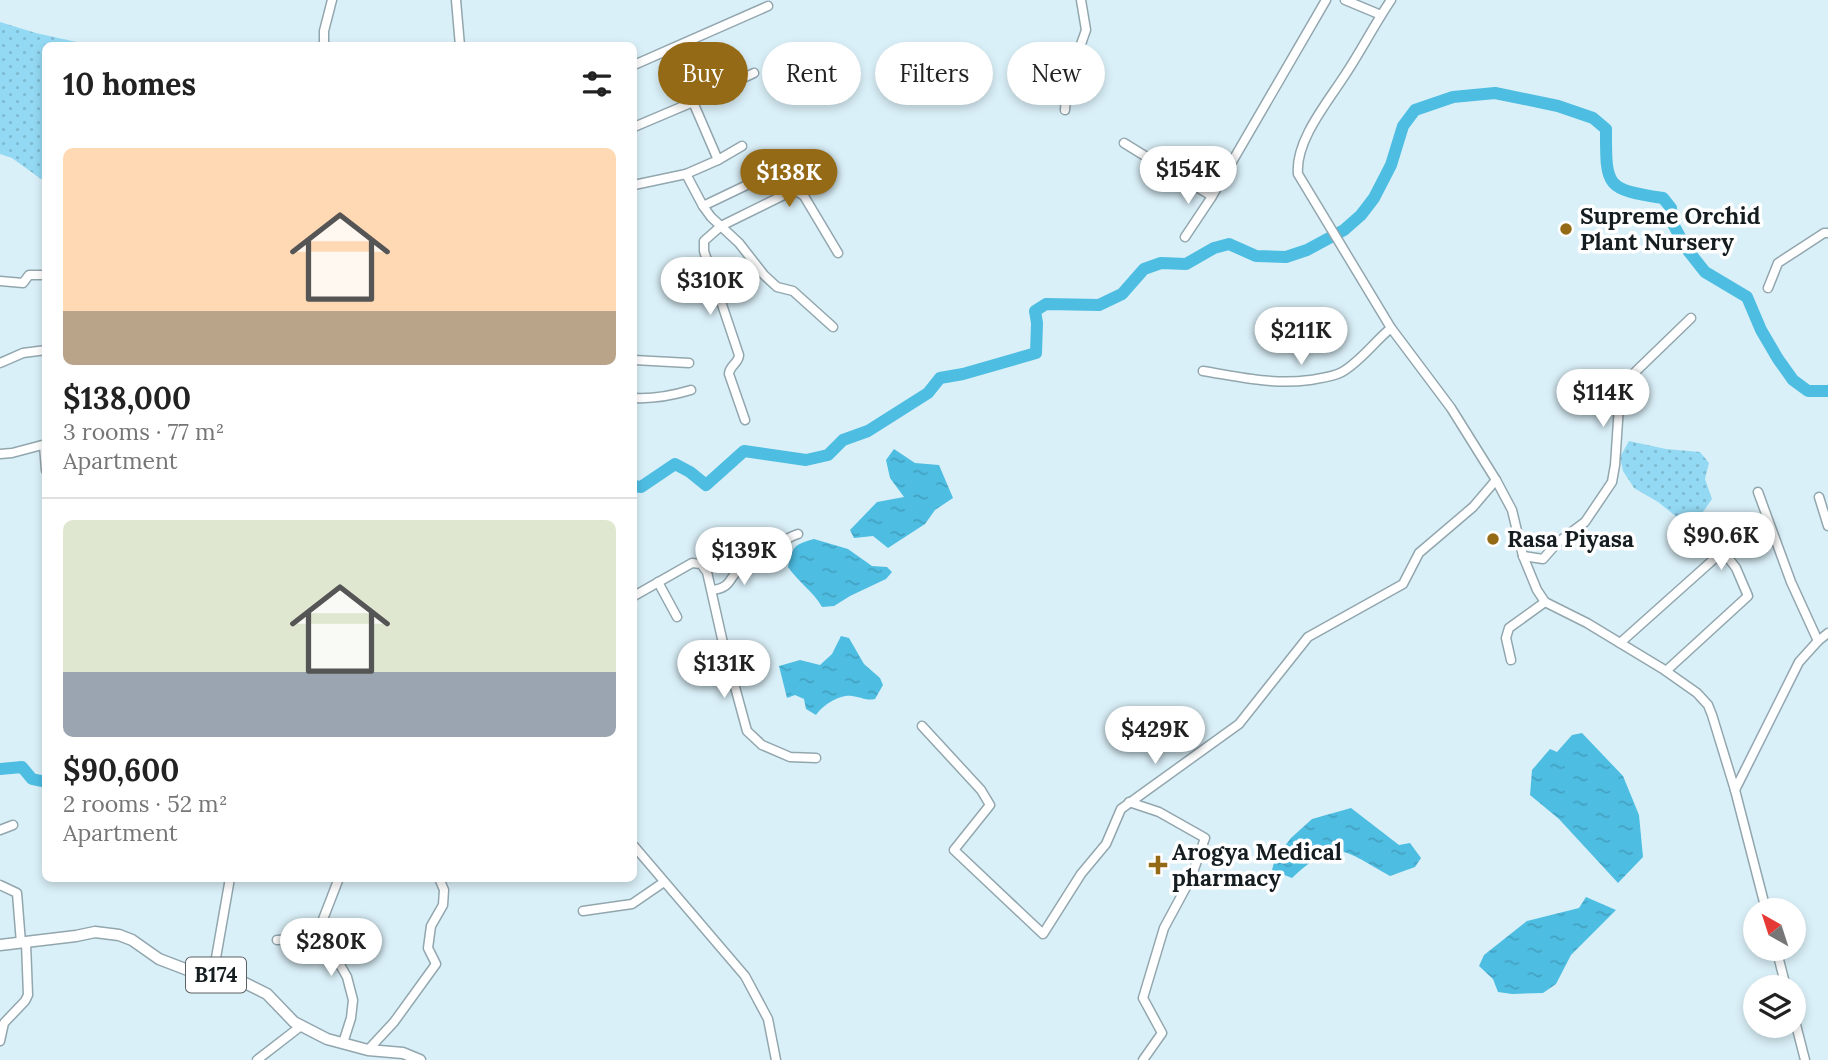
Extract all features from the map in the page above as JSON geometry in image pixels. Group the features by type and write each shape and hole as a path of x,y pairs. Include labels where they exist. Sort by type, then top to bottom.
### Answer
{"main road":[{"name":"B174","path":"0,945 95,932 119,935 132,940 159,959 193,972 237,979 267,994 294,1022 327,1039 368,1050 404,1053 420,1060"}],"street":[{"path":"324,42 332,0"},
{"path":"456,0 460,42"},
{"path":"1065,110 1067,84 1086,30 1081,0"},
{"path":"1185,237 1212,196 1326,0"},
{"path":"1345,0 1381,15"},
{"path":"1391,0 1343,79 1324,104 1300,152 1298,174 1391,328 1451,408 1496,480 1512,510 1523,556 1545,602 1587,623 1666,671 1697,693 1708,705 1735,790 1763,898"},
{"path":"637,64 768,6"},
{"path":"748,75 754,72"},
{"path":"637,126 686,105"},
{"path":"694,105 718,160"},
{"path":"1124,143 1212,196"},
{"path":"637,184 686,174 742,146"},
{"path":"686,174 711,217 739,243 764,275 777,287 793,292 833,327"},
{"path":"703,206 749,184"},
{"path":"745,420 729,374 739,355 717,292 703,246 704,241 721,226 798,192 804,196 838,253"},
{"path":"1768,288 1779,263 1828,233"},
{"path":"0,281 23,283 29,275 42,275"},
{"path":"1523,556 1543,559 1557,543 1585,522 1598,504 1612,482 1619,406 1632,376 1691,318"},
{"path":"1202,371 1269,383 1325,378 1341,372 1365,354 1391,328"},
{"path":"0,363 23,353 42,350"},
{"path":"637,360 689,363"},
{"path":"637,398 669,397 691,390"},
{"path":"0,454 42,445"},
{"path":"922,726 981,790 990,805 954,850 1043,934 1081,874 1106,844 1121,809 1239,724 1308,637 1402,584 1419,553 1473,507 1496,480"},
{"path":"1758,492 1791,582 1818,641"},
{"path":"1819,497 1828,526"},
{"path":"712,590 727,586 741,567 768,553 785,538 798,534"},
{"path":"1620,643 1723,551 1736,568 1748,596 1666,671"},
{"path":"637,594 692,563 701,564 705,568 712,590 747,731 762,745 790,757 816,758"},
{"path":"658,582 677,617"},
{"path":"1511,660 1506,638 1509,628 1545,602"},
{"path":"1735,790 1799,662 1828,634"},
{"path":"1129,802 1159,812 1205,838 1191,878 1164,928 1143,998 1162,1033 1143,1060"},
{"path":"0,830 13,825"},
{"path":"637,850 745,976 768,1019 776,1060"},
{"path":"213,975 229,882"},
{"path":"310,942 320,927 337,882"},
{"path":"368,1050 394,1022 436,964 428,948 431,926 443,905 444,890 441,882"},
{"path":"583,911 632,904 664,882"},
{"path":"0,886 17,893 28,995 5,1023 0,1041"},
{"path":"277,940 296,939 310,942 335,956 347,977 353,1000 352,1018 343,1043"},
{"path":"257,1060 301,1026"},
{"path":"1799,1038 1805,1060"}],"shaded area":[{"path":"0,22 76,42 42,42 42,179 12,158 0,154"},
{"path":"1629,441 1666,449 1700,452 1709,463 1705,479 1712,499 1696,522 1683,522 1658,502 1634,488 1623,471 1620,457"}],"water":[{"path":"894,449 915,463 939,465 953,498 935,510 925,524 888,548 873,536 854,538 850,530 877,502 904,497 890,478 886,460"},
{"path":"814,539 848,549 872,566 887,567 892,572 886,579 834,606 822,607 788,567 795,547"},
{"path":"841,636 849,638 864,664 880,678 883,685 875,699 852,696 837,698 816,715 806,709 804,699 795,695 787,698 779,666 800,660 820,665 832,654"},
{"path":"1582,733 1623,776 1639,815 1643,857 1618,883 1559,819 1530,795 1532,770 1550,749 1557,752 1572,735"},
{"path":"1351,808 1399,845 1410,843 1421,858 1415,867 1390,876 1349,854 1330,852 1307,865 1292,878 1272,870 1275,859 1291,838 1312,819"},
{"path":"1586,897 1616,910 1571,955 1556,984 1543,993 1498,992 1493,979 1479,966 1484,955 1527,921 1579,908"}],"waterway":[{"path":"637,486 641,487 675,464 706,485 744,451 806,460 828,455 843,440 868,431 928,393 940,378 1036,353 1035,311 1046,304 1099,305 1122,294 1144,269 1161,263 1186,264 1214,248 1229,244 1256,256 1286,257 1307,250 1344,230 1361,215 1374,198 1391,165 1403,126 1415,110 1453,97 1495,93 1558,106 1593,118 1606,129 1607,163 1613,182 1619,188 1630,192 1663,198 1671,208 1672,222 1686,248 1705,272 1747,297 1761,330 1793,380 1808,391 1828,391"},
{"path":"0,769 22,767 32,779 42,781"}],"place":[{"name":"Supreme Orchid Plant Nursery","path":"1566,229"},
{"name":"Rasa Piyasa","path":"1493,539"},
{"name":"Arogya Medical pharmacy","path":"1158,865"}]}
